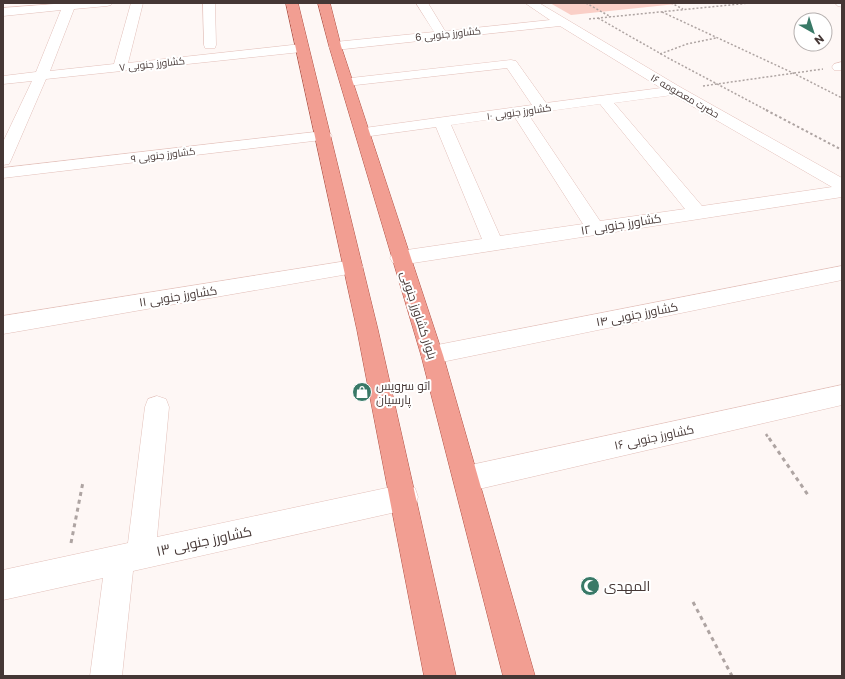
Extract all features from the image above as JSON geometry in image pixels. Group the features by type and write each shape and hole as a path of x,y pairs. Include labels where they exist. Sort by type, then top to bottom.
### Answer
{"main road":[{"path":"292,3 301,48 324,136 405,497 440,676"},
{"name":"بلوار کشاورز جنوبی","path":"324,3 335,46 400,258 432,355 519,676"}],"street":[{"path":"3,12 107,3"},
{"path":"120,68 136,3"},
{"path":"209,3 210,45"},
{"path":"422,3 442,35"},
{"name":"حضرت معصومه ۱۶","path":"531,3 675,90 842,185"},
{"path":"3,160 41,76 69,6"},
{"name":"کشاورز جنوبی 6","path":"335,46 562,22"},
{"name":"کشاورز جنوبی ۷","path":"3,80 301,48"},
{"path":"347,82 512,64 542,108"},
{"name":"کشاورز جنوبی ۱۰","path":"362,132 675,90"},
{"path":"604,100 698,213"},
{"path":"519,112 595,228"},
{"path":"442,122 494,244"},
{"name":"کشاورز جنوبی ۹","path":"3,174 324,136"},
{"name":"کشاورز جنوبی ۱۲","path":"400,258 842,191"},
{"name":"کشاورز جنوبی ۱۱","path":"4,327 353,267"},
{"name":"کشاورز جنوبی ۱۴","path":"432,355 842,272"},
{"name":"کشاورز جنوبی ۱۶","path":"466,479 842,395"},
{"path":"106,676 131,557 157,407"},
{"name":"کشاورز جنوبی ۱۳","path":"3,585 405,497"}],"path":[{"path":"586,3 612,17"},
{"path":"671,3 684,10"},
{"path":"562,22 750,3"},
{"path":"662,12 793,73 842,98"},
{"path":"598,18 660,54 842,150"},
{"path":"660,54 687,44 717,37"},
{"path":"675,90 841,67"},
{"path":"753,416 808,495"},
{"path":"66,571 83,482"},
{"path":"693,602 732,676"}],"shaded area":[{"path":"550,3 686,3 571,15"}],"place":[{"name":"اتو سرویس پارسیان","path":"362,392"},
{"name":"المهدی","path":"590,586"}]}
